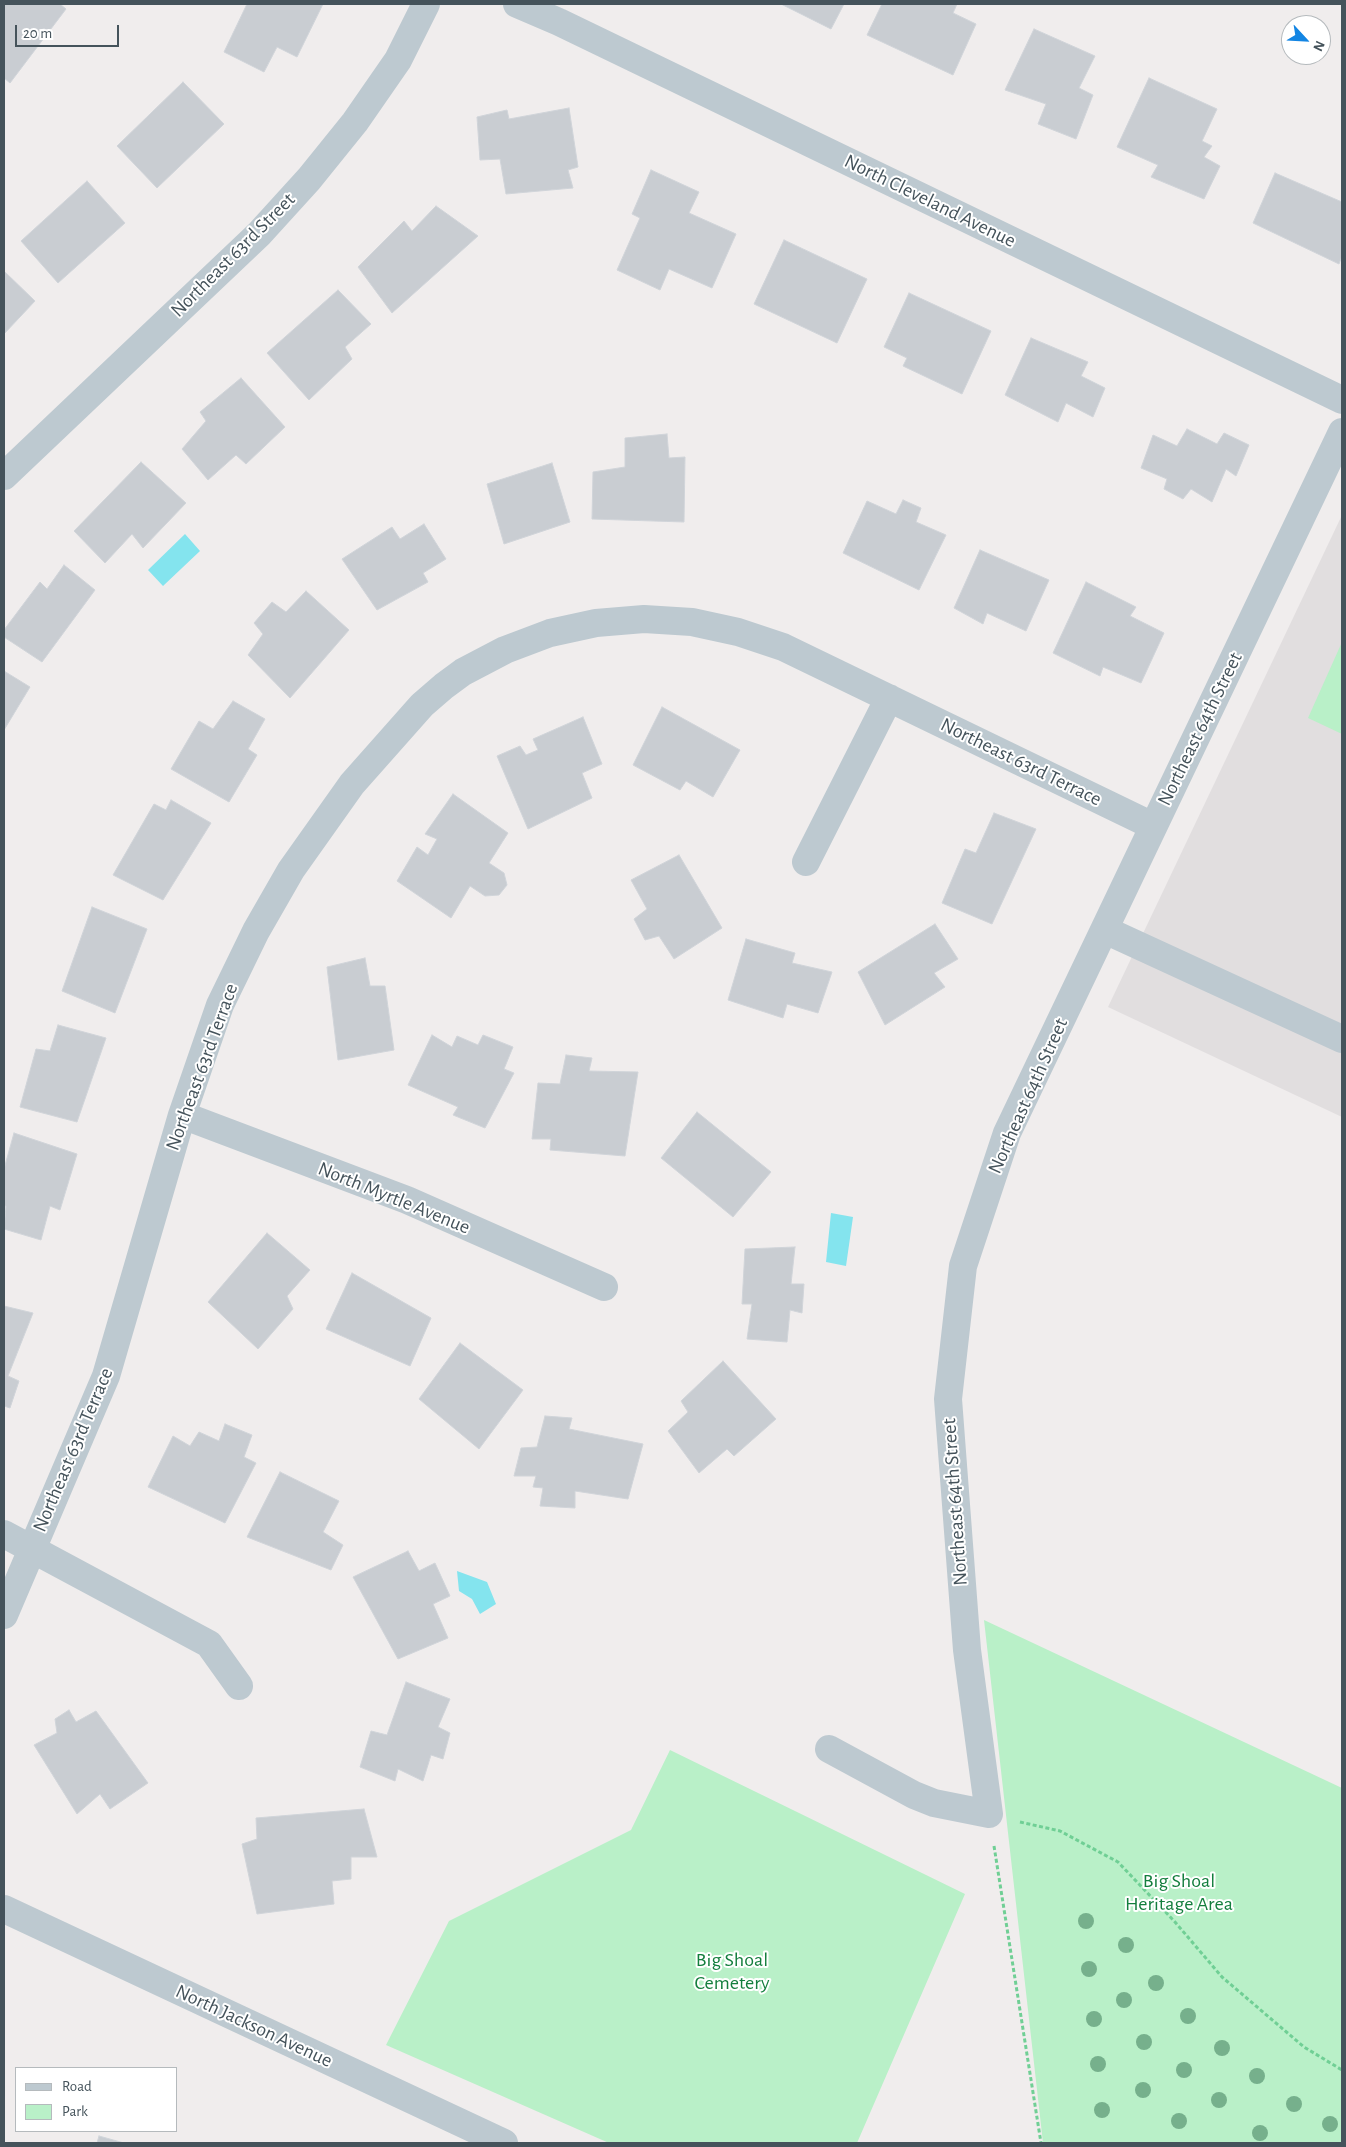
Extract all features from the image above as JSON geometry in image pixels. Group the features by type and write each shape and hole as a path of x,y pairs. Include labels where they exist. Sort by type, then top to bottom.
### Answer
{"street":[{"name":"Northeast 63rd Street","path":"4,476 259,234 309,180 355,122 398,60 426,4"},
{"name":"North Cleveland Avenue","path":"517,4 1342,400"},
{"name":"Northeast 64th Street","path":"989,1814 967,1650 948,1399 963,1266 1007,1133 1342,432"},
{"name":"Northeast 63rd Terrace","path":"4,1616 106,1376 182,1115 220,1006 256,931 291,870 352,784 422,705 464,672 505,650 550,633 596,622 654,620 692,622 738,632 783,648 1153,826"},
{"path":"806,862 888,698"},
{"path":"1105,930 1342,1039"},
{"name":"North Myrtle Avenue","path":"182,1115 407,1200 604,1286"},
{"name":"Northeast 63rd Terrace","path":"4,1534 209,1644 239,1686"},
{"path":"829,1749 914,1795 934,1803 989,1814"},
{"name":"North Jackson Avenue","path":"4,1909 504,2143"}],"path":[{"path":"1041,2143 989,1814 1060,1831 1118,1862 1175,1922 1222,1977 1304,2047 1342,2070"}],"shaded area":[{"path":"1342,515 1342,1117 1108,1007"}],"green space":[{"path":"1342,642 1342,734 1308,718"},
{"name":"Big Shoal Heritage Area","path":"984,1620 1342,1788 1342,2143 1043,2143"},
{"name":"Big Shoal Cemetery","path":"670,1750 965,1894 857,2143 609,2143 386,2045 449,1921 631,1830"}],"water":[{"path":"185,534 200,551 163,586 148,570"},
{"path":"831,1213 853,1217 846,1266 826,1262"},
{"path":"457,1571 487,1582 496,1604 480,1614 472,1599 459,1591"}],"building":[{"path":"4,4 60,4 66,9 10,83 4,78"},
{"path":"247,4 323,4 297,57 277,47 264,72 224,52"},
{"path":"781,4 844,4 831,29"},
{"path":"882,4 957,4 953,13 976,24 953,75 867,35"},
{"path":"1034,29 1095,56 1079,88 1093,95 1076,139 1038,124 1046,104 1005,90"},
{"path":"1149,78 1217,109 1202,141 1212,146 1204,157 1220,166 1204,199 1151,177 1158,165 1117,147"},
{"path":"183,82 224,124 157,188 117,146"},
{"path":"569,108 578,167 568,170 573,188 506,194 500,159 480,160 477,117 507,110 509,119"},
{"path":"651,170 699,192 689,213 736,234 712,288 669,269 660,290 617,270 640,218 632,214"},
{"path":"1275,173 1342,202 1342,256 1339,264 1253,223"},
{"path":"87,181 125,223 58,283 21,241"},
{"path":"436,206 478,236 392,313 358,267 404,221 412,231"},
{"path":"784,240 867,279 837,343 754,304"},
{"path":"4,271 35,301 4,334"},
{"path":"338,290 371,324 345,347 352,359 309,400 267,353"},
{"path":"909,293 991,331 962,394 903,366 907,358 884,347"},
{"path":"1031,338 1088,362 1081,376 1105,388 1093,417 1066,403 1058,422 1005,395"},
{"path":"241,378 285,427 246,464 236,455 208,480 182,449 206,421 200,412"},
{"path":"1187,429 1217,444 1224,433 1249,445 1236,476 1226,469 1212,502 1191,489 1183,499 1164,489 1167,479 1141,468 1153,435 1177,446"},
{"path":"667,434 669,458 685,457 684,522 592,519 593,472 625,467 625,438"},
{"path":"141,462 186,503 143,548 132,534 105,563 74,531"},
{"path":"552,463 570,522 504,544 487,484"},
{"path":"903,500 921,508 916,522 946,535 919,590 843,553 867,501 896,514"},
{"path":"424,524 446,559 423,573 428,582 377,610 342,559 392,527 400,539"},
{"path":"980,550 1049,580 1026,631 987,613 983,624 954,608"},
{"path":"64,565 95,590 42,662 4,637 4,630 40,582 47,589"},
{"path":"1086,582 1136,607 1130,616 1164,633 1141,683 1103,667 1100,676 1053,653"},
{"path":"306,591 349,630 290,698 248,655 263,634 254,623 272,602 286,612"},
{"path":"4,671 30,687 4,730"},
{"path":"233,701 265,719 248,749 257,755 229,802 171,769 199,721 213,729"},
{"path":"662,707 740,750 713,797 686,781 680,790 633,765"},
{"path":"583,717 602,764 582,773 592,798 528,829 497,756 520,746 526,755 538,750 533,739"},
{"path":"453,794 508,833 489,863 504,873 507,885 499,895 485,896 470,886 451,918 397,881 417,847 428,855 437,839 425,834"},
{"path":"171,800 211,823 163,900 113,875 154,804 166,810"},
{"path":"994,813 1036,829 992,924 942,903 965,849 976,853"},
{"path":"679,855 722,928 674,959 659,936 645,940 634,919 647,909 631,880"},
{"path":"92,907 147,929 115,1013 62,991"},
{"path":"935,924 958,959 934,973 945,987 885,1025 858,972"},
{"path":"746,939 795,953 792,963 832,972 818,1013 787,1004 783,1018 728,1000"},
{"path":"365,958 370,986 385,986 394,1050 338,1060 327,967"},
{"path":"58,1025 106,1038 77,1122 20,1107 36,1049 50,1051"},
{"path":"432,1035 452,1047 457,1036 478,1045 483,1035 513,1047 504,1069 514,1073 485,1128 453,1115 458,1107 408,1085"},
{"path":"566,1055 592,1058 589,1071 638,1072 625,1156 550,1150 551,1139 532,1139 538,1083 560,1084"},
{"path":"697,1112 771,1172 733,1217 661,1158"},
{"path":"14,1133 77,1154 60,1210 50,1206 41,1240 4,1229 6,1206 4,1206 4,1169"},
{"path":"267,1233 310,1270 287,1296 293,1309 258,1349 208,1302"},
{"path":"795,1247 791,1284 804,1284 802,1313 790,1310 787,1342 747,1339 752,1304 742,1304 745,1249"},
{"path":"352,1273 431,1318 410,1366 326,1329"},
{"path":"4,1306 33,1313 8,1376 19,1381 10,1408 4,1406"},
{"path":"460,1343 523,1390 479,1449 419,1399"},
{"path":"723,1361 776,1419 734,1456 727,1449 699,1473 668,1431 688,1412 681,1401"},
{"path":"545,1416 572,1418 569,1429 643,1444 628,1499 575,1491 575,1508 540,1506 543,1488 533,1487 536,1476 514,1476 521,1448 537,1447"},
{"path":"225,1424 252,1435 244,1457 256,1463 225,1523 148,1487 173,1436 190,1446 199,1432 219,1441"},
{"path":"280,1472 339,1501 323,1532 343,1545 331,1570 247,1537"},
{"path":"408,1551 419,1571 435,1563 450,1596 433,1604 448,1638 398,1659 353,1577"},
{"path":"406,1682 450,1699 438,1727 450,1733 443,1759 431,1755 423,1781 398,1769 395,1781 360,1767 371,1731 387,1735"},
{"path":"69,1710 76,1722 96,1711 148,1783 110,1809 100,1794 77,1814 34,1745 57,1733 55,1719"},
{"path":"364,1809 377,1857 351,1857 351,1879 332,1881 334,1904 257,1914 242,1844 257,1839 256,1818"},
{"path":"99,2136 124,2143 97,2143"}]}
